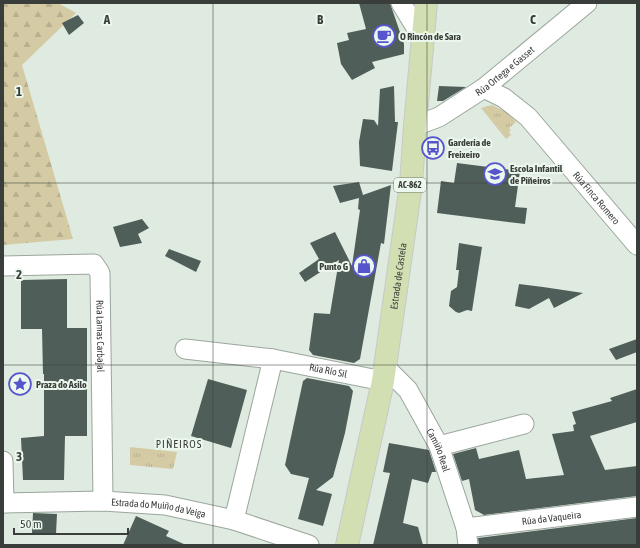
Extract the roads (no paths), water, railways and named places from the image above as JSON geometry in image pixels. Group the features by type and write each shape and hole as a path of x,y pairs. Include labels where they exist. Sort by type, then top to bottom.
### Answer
{"main road":[{"name":"Estrada de Castela","path":"347,545 384,374 411,184 426,3"}],"street":[{"path":"400,3 423,39"},
{"name":"Rúa Ortega e Gasset","path":"415,126 439,117 484,88 587,3"},
{"name":"Rúa Finca Romero","path":"484,88 504,98 528,117 637,245"},
{"name":"Rúa Lamas Carbajal","path":"3,266 94,264 100,273 103,501"},
{"name":"Rúa Río Sil","path":"185,348 384,374"},
{"path":"234,520 274,359"},
{"name":"Camiño Real","path":"384,374 408,390 439,446 467,536"},
{"path":"439,446 524,424"},
{"path":"3,461 3,503"},
{"name":"Estrada do Muíño da Veiga","path":"3,503 103,501 165,505 234,520 309,545"},
{"name":"Rúa da Vaqueira","path":"467,536 637,507"}],"place":[{"name":"O Rincón de Sara","path":"384,36"},
{"name":"Gardería de Freixeiro","path":"433,148"},
{"name":"Escola Infantil de Piñeiros","path":"495,174"},
{"name":"Punto G","path":"364,266"},
{"name":"Praza do Asilo","path":"20,384"}],"district":[{"name":"PIÑEIROS","path":"179,444"}]}
